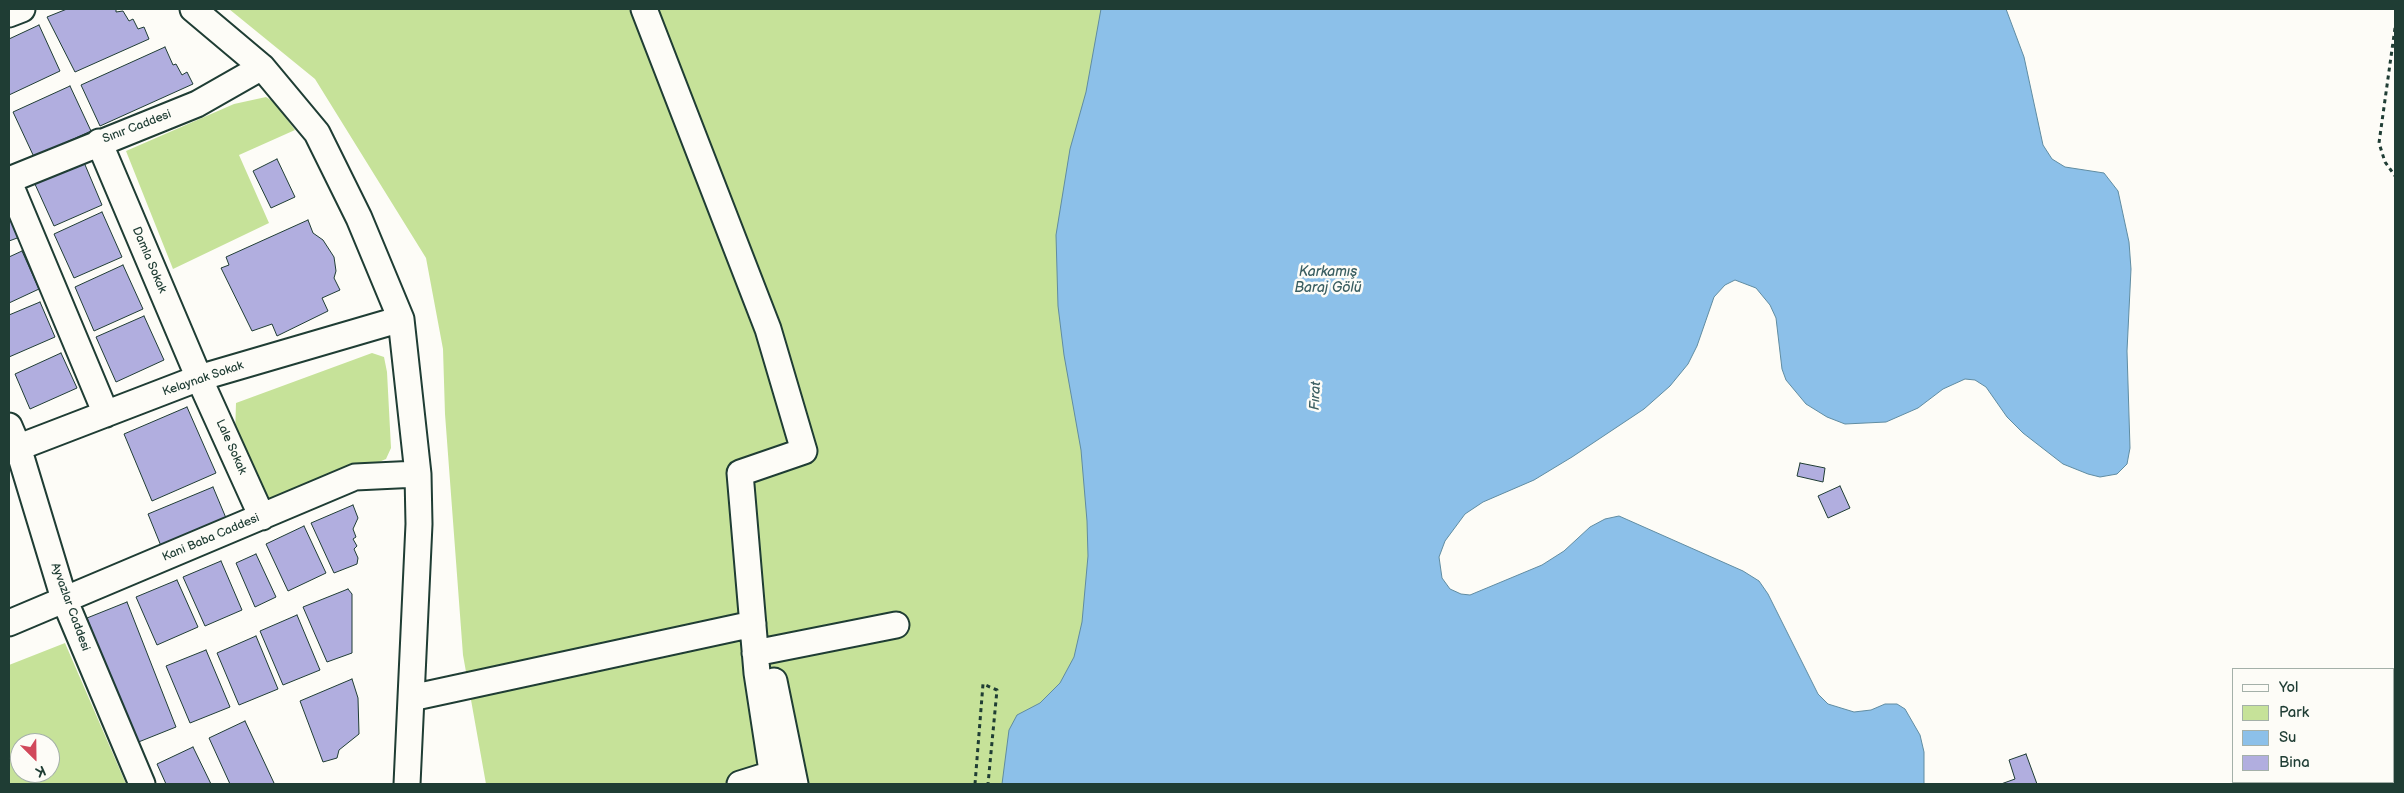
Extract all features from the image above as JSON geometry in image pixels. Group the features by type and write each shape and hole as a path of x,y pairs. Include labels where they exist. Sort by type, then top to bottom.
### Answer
{"street":[{"path":"9,14 22,9"},
{"path":"193,9 262,67 317,133 359,218 401,319 418,474 419,524 407,784"},
{"path":"644,9 768,329 804,451 740,473 756,663 784,777 740,784"},
{"name":"Sınır Caddesi","path":"9,181 99,142 197,104 262,67"},
{"name":"Damla Sokak","path":"99,142 199,378"},
{"path":"9,181 106,414"},
{"name":"Kelaynak Sokak","path":"12,441 106,414 199,378 401,319"},
{"name":"Lale Sokak","path":"199,378 262,517"},
{"name":"Ayvazlar Caddesi","path":"12,441 64,599 142,784"},
{"name":"Kani Baba Caddesi","path":"9,623 355,477 418,474"},
{"path":"411,698 753,624"},
{"path":"756,663 896,625"}],"path":[{"path":"2395,28 2379,143 2385,162 2395,176"},
{"path":"975,784 983,684 997,690 988,784"}],"green space":[{"path":"229,9 1133,9 1085,784 486,784 463,655 445,414 443,349 426,258 315,79"},
{"path":"266,97 274,102 295,130 239,155 269,223 173,269 126,151 234,104"},
{"path":"372,353 384,357 387,372 391,448 386,459 320,487 265,504 235,436 236,403"},
{"path":"65,643 126,784 9,784 9,665"}],"water":[{"name":"Karkamış Baraj Gölü","path":"1101,9 2006,9 2024,57 2043,145 2052,159 2065,167 2104,173 2118,191 2129,242 2131,269 2127,351 2130,448 2127,464 2117,474 2100,477 2063,464 2023,433 2007,417 1986,387 1975,380 1965,379 1943,389 1918,408 1886,422 1845,424 1827,417 1806,404 1786,380 1782,369 1776,318 1770,305 1756,288 1735,280 1725,285 1714,297 1697,346 1688,364 1670,386 1644,409 1572,457 1534,480 1483,502 1465,514 1445,541 1439,557 1442,578 1450,589 1461,594 1470,595 1542,565 1564,551 1590,527 1605,519 1619,516 1743,571 1759,581 1768,594 1818,694 1828,704 1854,712 1871,710 1885,704 1897,704 1905,709 1920,735 1924,752 1924,784 1002,784 1009,730 1017,715 1040,703 1060,683 1074,657 1082,622 1088,556 1087,521 1081,450 1064,355 1058,306 1056,235 1070,149 1086,92"}],"building":[{"path":"67,9 116,9 116,12 123,11 129,21 133,19 138,29 144,27 149,39 75,72 47,17"},
{"path":"39,25 60,71 9,95 9,39"},
{"path":"165,47 173,65 176,64 182,75 187,72 193,84 100,126 81,85"},
{"path":"70,86 91,131 34,157 13,112"},
{"path":"277,159 295,197 271,208 253,171"},
{"path":"83,160 102,205 54,226 34,182"},
{"path":"9,208 20,237 9,241"},
{"path":"102,212 122,257 74,278 54,234"},
{"path":"308,220 313,233 323,240 334,257 336,271 334,278 340,290 322,298 328,311 277,336 272,324 252,331 221,268 229,265 226,257"},
{"path":"22,251 39,289 9,303 9,257"},
{"path":"123,265 143,309 94,331 75,287"},
{"path":"40,302 55,337 9,357 9,315"},
{"path":"144,316 164,360 116,382 96,337"},
{"path":"61,353 77,388 30,409 15,374"},
{"path":"187,407 216,473 152,501 124,434"},
{"path":"1800,463 1825,468 1823,482 1797,476"},
{"path":"1840,486 1850,508 1828,518 1818,496"},
{"path":"213,487 226,518 161,546 148,514"},
{"path":"353,505 358,518 353,529 356,537 353,539 357,546 354,549 358,558 357,564 334,573 311,523"},
{"path":"304,526 326,573 288,591 266,544"},
{"path":"256,554 276,597 255,607 236,563"},
{"path":"221,561 242,610 205,626 183,577"},
{"path":"177,580 198,627 157,645 136,597"},
{"path":"348,589 352,594 352,653 327,662 303,607"},
{"path":"127,602 176,727 136,743 87,618"},
{"path":"297,615 320,670 283,685 260,631"},
{"path":"256,636 278,689 239,705 217,653"},
{"path":"206,650 230,707 190,723 166,666"},
{"path":"2394,676 2395,676 2394,706"},
{"path":"352,679 358,698 359,734 339,750 337,758 323,762 300,701"},
{"path":"245,721 274,783 272,784 230,784 209,738"},
{"path":"193,747 211,784 166,784 157,764"},
{"path":"2026,754 2037,784 2001,784 2015,779 2009,760"}],"water label":[{"name":"Fırat","path":"1316,396"}]}
